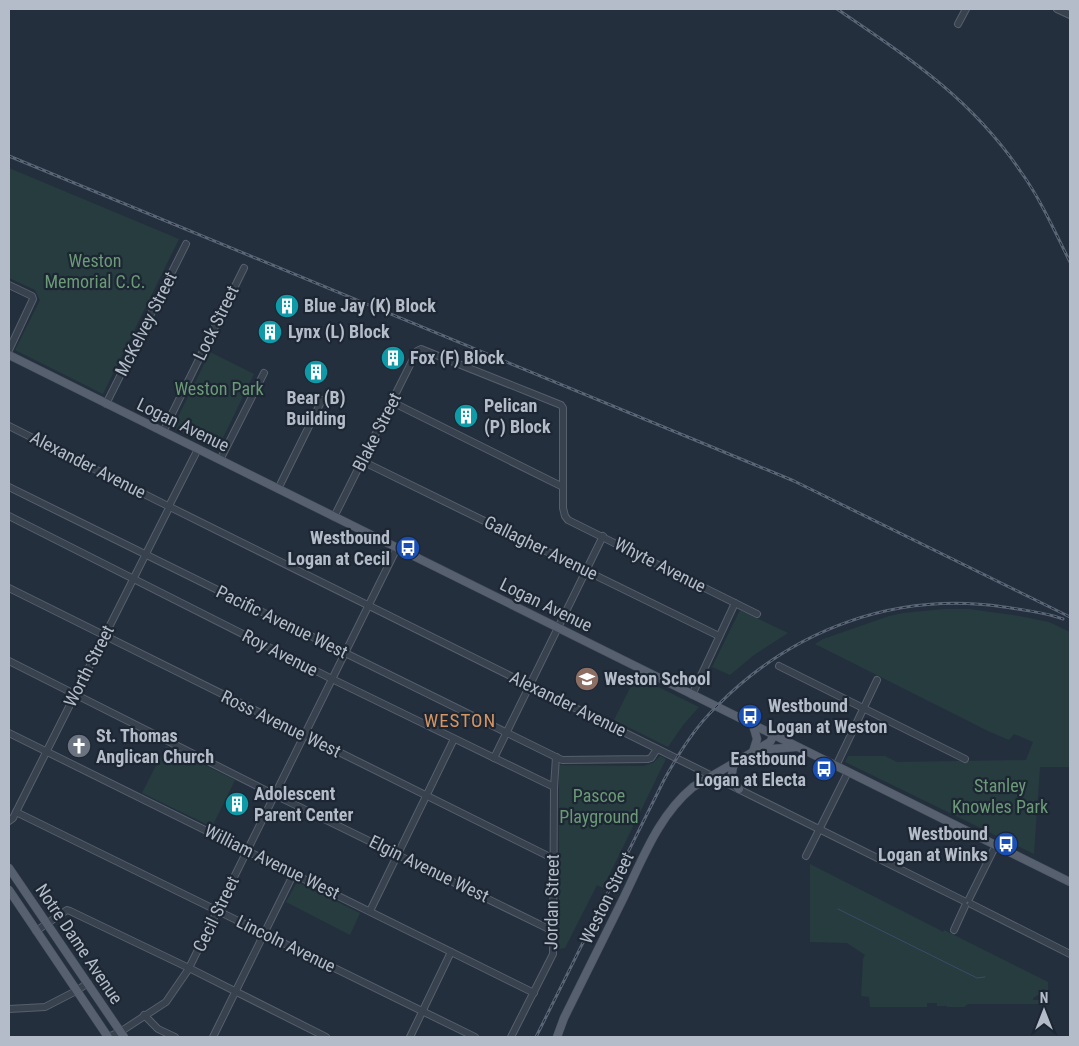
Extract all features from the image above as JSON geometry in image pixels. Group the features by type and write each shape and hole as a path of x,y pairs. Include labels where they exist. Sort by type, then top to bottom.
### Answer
{"main road":[{"name":"Logan Avenue","path":"9,356 1070,882"},
{"path":"753,725 757,739 754,752 772,748 798,747"},
{"name":"Weston Street","path":"557,1037 564,1018 661,823 682,796 712,775 770,742 774,735"},
{"path":"736,762 731,777 733,783 739,789"},
{"name":"Notre Dame Avenue","path":"9,868 122,1034"},
{"name":"Notre Dame Avenue","path":"9,890 108,1037"}],"street":[{"path":"958,24 966,9"},
{"path":"1057,9 1070,16"},
{"name":"McKelvey Street","path":"106,404 186,244"},
{"name":"Lock Street","path":"163,432 244,268"},
{"path":"9,285 32,296 33,300 9,350"},
{"name":"Blake Street","path":"334,517 417,351 421,349 557,402 563,408 563,487"},
{"path":"220,460 264,373"},
{"path":"278,489 322,400"},
{"path":"392,402 563,487"},
{"name":"Alexander Avenue","path":"9,426 1070,954"},
{"name":"Worth Street","path":"9,821 13,818 198,449"},
{"name":"Gallagher Avenue","path":"362,461 720,636"},
{"name":"Pacific Avenue West","path":"9,487 562,760 648,759 651,758 657,749"},
{"name":"Whyte Avenue","path":"563,487 565,516 568,520 757,614"},
{"name":"Roy Avenue","path":"9,516 132,580 554,787"},
{"path":"494,758 603,536"},
{"name":"Cecil Street","path":"108,1037 122,1034 144,1015 166,1002 189,968 397,548"},
{"name":"Ross Avenue West","path":"9,588 104,637 554,859"},
{"path":"692,695 735,603"},
{"name":"Elgin Avenue West","path":"9,661 275,795 553,931"},
{"path":"779,666 965,759"},
{"path":"836,766 877,680"},
{"name":"William Avenue West","path":"9,733 534,993"},
{"path":"370,912 454,739"},
{"name":"Jordan Street","path":"511,1037 553,954 554,787 556,757"},
{"path":"806,856 848,772"},
{"name":"Lincoln Avenue","path":"16,812 475,1037"},
{"path":"954,930 996,845"},
{"path":"213,1037 294,873"},
{"path":"36,930 67,910 189,968 326,1037"},
{"path":"410,1037 452,952"},
{"path":"9,1009 45,1007 88,983"},
{"path":"144,1015 158,1029 175,1037"}],"green space":[{"name":"Weston Memorial C.C.","path":"9,168 179,239 103,394 15,350 40,300 35,290 9,278"},
{"name":"Weston Park","path":"210,352 254,374 217,450 173,427"},
{"name":"Stanley Knowles Park","path":"944,609 969,609 1019,616 1049,622 1070,632 1070,767 1040,767 1034,854 845,762 848,756 885,756 897,762 1026,760 1033,742 1014,734 1009,740 990,732 815,644 823,639 889,616"},
{"path":"740,610 788,633 754,655 730,675 712,667"},
{"path":"636,676 699,707 683,725 668,747 614,720"},
{"path":"166,746 235,780 212,827 142,793"},
{"name":"Pascoe Playground","path":"660,756 666,759 603,888 597,885 565,948 559,949 559,765 643,766 653,763"},
{"path":"810,864 943,932 944,930 1048,982 1048,1004 1041,1004 1041,998 1044,995 1045,989 1042,989 1040,994 1033,998 1033,1000 1039,1000 1039,1004 968,1004 964,1007 947,1007 937,1006 937,1003 927,1003 927,1007 870,1007 869,997 861,996 863,959 865,955 847,943 810,942"},
{"path":"297,882 360,913 350,935 286,902"}],"waterway":[{"path":"838,909 977,978 985,977"}],"railway":[{"path":"837,9 937,81 981,122 1002,146 1035,194 1070,262"},
{"path":"9,156 794,481 1070,617"},
{"path":"536,1037 664,780 688,741 709,714 747,679 779,656 813,637 848,622 886,611 924,605 964,604 1026,610 1063,619"}],"place":[{"name":"Blue Jay (K) Block","path":"287,306"},
{"name":"Lynx (L) Block","path":"270,332"},
{"name":"Fox (F) Block","path":"393,358"},
{"name":"Bear (B) Building","path":"316,372"},
{"name":"Pelican (P) Block","path":"466,416"},
{"name":"Westbound Logan at Cecil","path":"408,548"},
{"name":"Weston School","path":"587,679"},
{"name":"Westbound Logan at Weston","path":"750,716"},
{"name":"St. Thomas Anglican Church","path":"79,746"},
{"name":"Eastbound Logan at Electa","path":"824,769"},
{"name":"Adolescent Parent Center","path":"237,804"},
{"name":"Westbound Logan at Winks","path":"1006,844"}],"district":[{"name":"WESTON","path":"460,720"}]}
